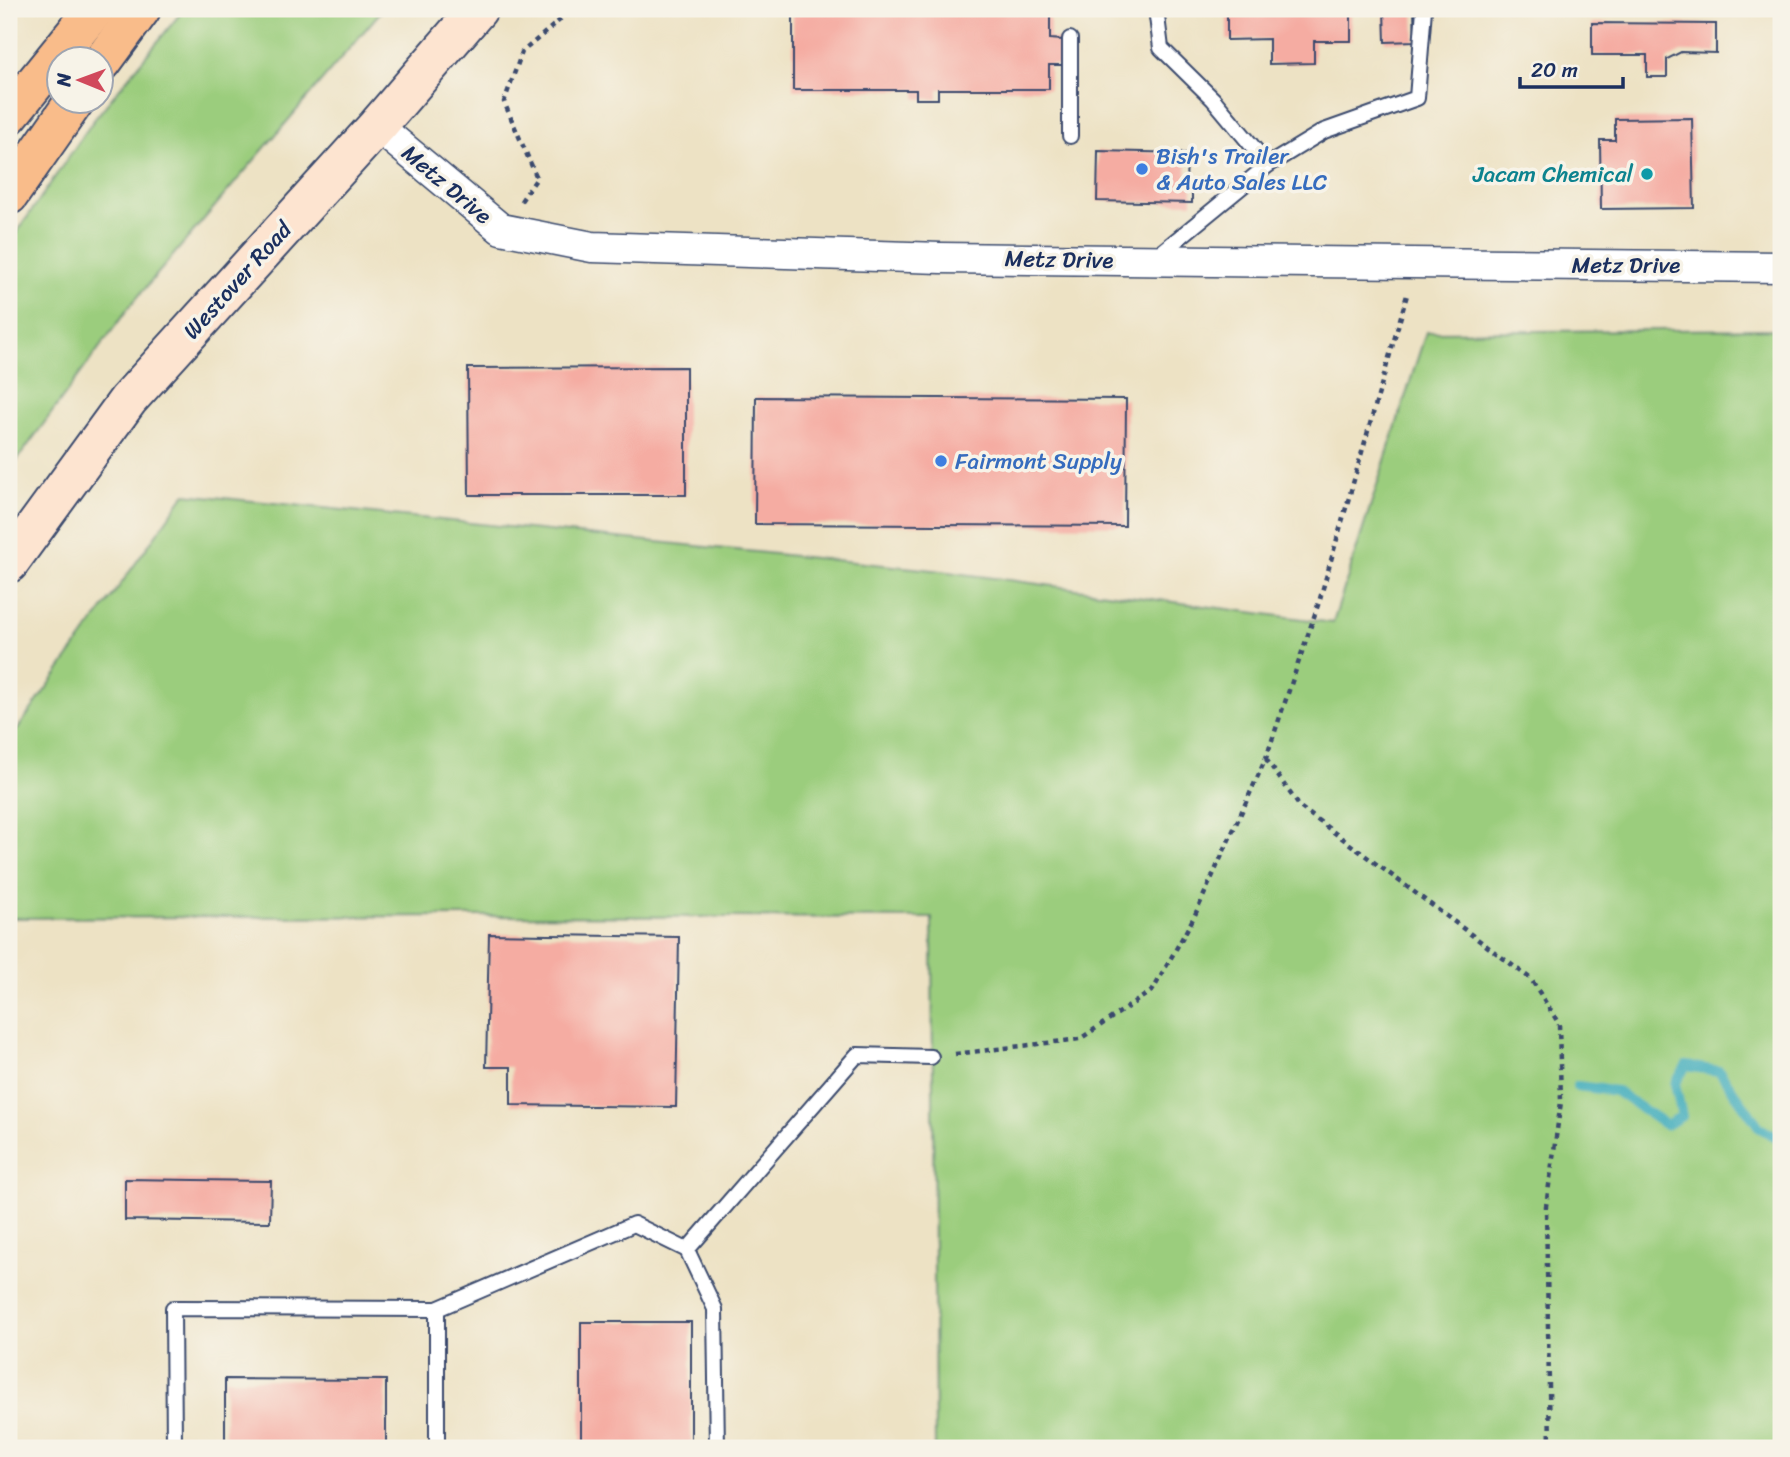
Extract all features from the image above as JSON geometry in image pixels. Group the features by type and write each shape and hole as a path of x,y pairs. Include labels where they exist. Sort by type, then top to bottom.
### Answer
{"highway":[{"path":"9,115 95,9"},
{"path":"114,46 141,9"},
{"path":"9,195 64,116"}],"street":[{"name":"Westover Road","path":"9,563 128,400 377,126 478,9"},
{"name":"Metz Drive","path":"377,126 502,229 592,247 942,258 1781,267"}],"lane":[{"path":"1156,9 1161,48 1213,99 1268,165"},
{"path":"1153,260 1268,165 1324,131 1417,98 1424,9"},
{"path":"1070,39 1070,136"},
{"path":"687,1250 857,1055 931,1056"},
{"path":"174,1448 173,1308 437,1309 634,1224 687,1250 715,1309 717,1448"},
{"path":"437,1309 437,1448"}],"path":[{"path":"502,229 537,178 504,102 522,52 573,9"},
{"path":"931,1056 1080,1040 1153,989 1194,917 1266,758 1319,602 1415,263"},
{"path":"1266,758 1300,807 1531,979 1559,1024 1561,1102 1546,1206 1550,1448"}],"green space":[{"path":"184,9 383,9 130,306 9,471 9,244 97,116 116,116 116,93"},
{"path":"1781,329 1781,1448 935,1448 932,918 9,918 9,741 185,494 933,570 1333,623 1426,332"}],"building":[{"path":"793,9 1050,9 1050,39 1063,40 1063,65 1049,65 1049,89 938,89 938,99 916,99 916,90 793,90"},
{"path":"1227,9 1351,9 1351,41 1314,41 1314,63 1269,64 1269,39 1227,40"},
{"path":"1384,9 1414,9 1415,41 1385,42"},
{"path":"1592,23 1716,24 1716,53 1681,52 1667,59 1667,77 1647,77 1647,55 1592,55"},
{"name":"Jacam Chemical","path":"1692,118 1694,208 1601,209 1600,140 1615,140 1615,119"},
{"name":"Bish's Trailer & Auto Sales LLC","path":"1098,151 1187,153 1186,186 1192,186 1192,203 1097,201"},
{"path":"686,367 686,495 469,495 468,368"},
{"name":"Fairmont Supply","path":"756,397 1126,399 1125,526 755,524"},
{"path":"489,934 679,937 676,1107 511,1105 511,1067 486,1067"},
{"path":"125,1179 271,1181 270,1222 125,1220"},
{"path":"581,1322 691,1322 691,1448 581,1448"},
{"path":"225,1379 386,1380 386,1448 225,1448"}],"waterway":[{"path":"1577,1086 1616,1091 1666,1125 1682,1116 1675,1084 1686,1066 1719,1071 1760,1128 1781,1140"}],"place":[{"name":"Bish's Trailer & Auto Sales LLC","path":"1142,169"},
{"name":"Jacam Chemical","path":"1647,174"},
{"name":"Fairmont Supply","path":"941,461"}]}
